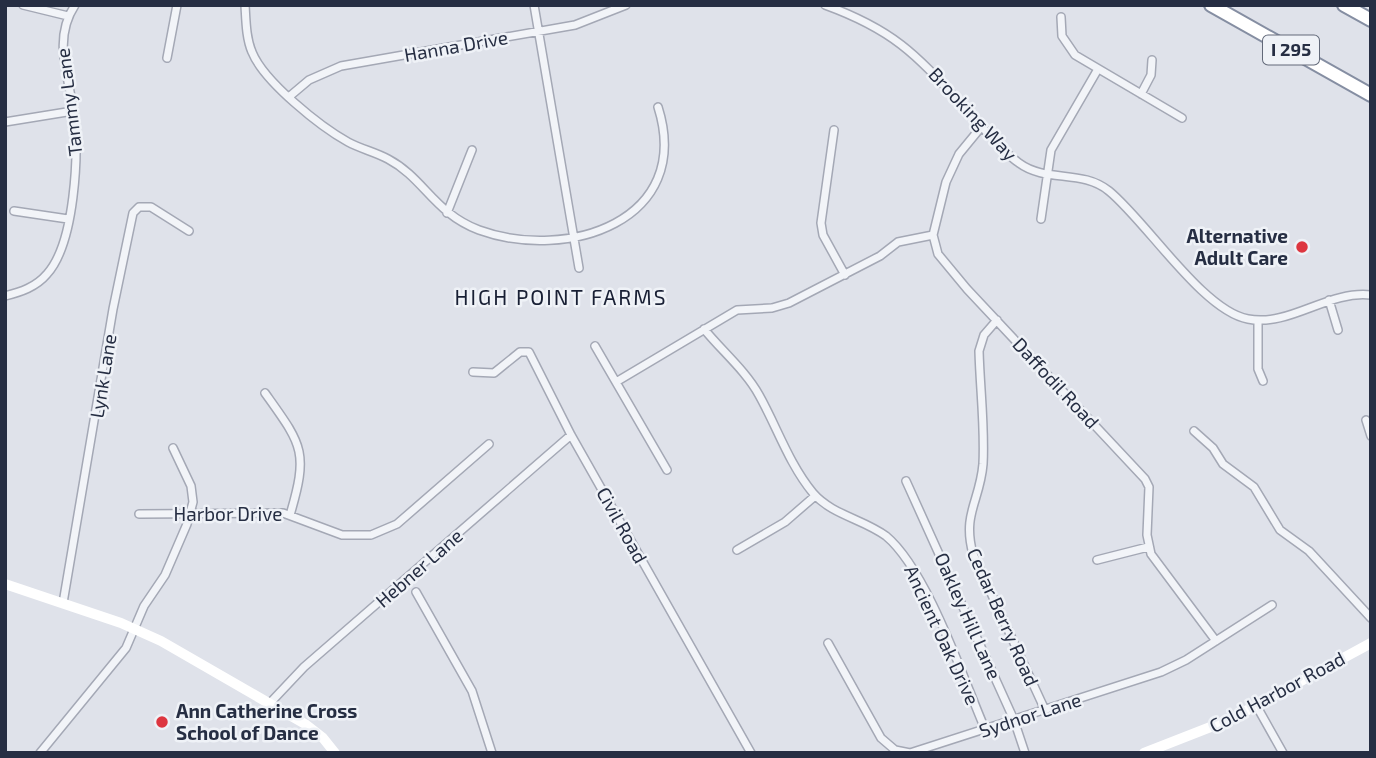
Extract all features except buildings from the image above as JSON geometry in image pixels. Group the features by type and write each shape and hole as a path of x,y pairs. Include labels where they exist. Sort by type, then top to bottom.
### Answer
{"highway":[{"name":"I 295","path":"1212,5 1371,95"},
{"path":"1343,5 1371,20"}],"main road":[{"path":"5,584 136,630 316,731 335,753"},
{"name":"Cold Harbor Road","path":"1144,753 1215,727 1371,643"}],"street":[{"path":"23,5 68,16"},
{"name":"Tammy Lane","path":"5,296 31,287 47,274 61,250 77,156 74,111 62,42 68,16 75,5"},
{"path":"167,58 177,5"},
{"path":"245,5 249,43 256,60 290,96 339,137 397,164 447,213 480,230 506,237 574,237 613,227 636,210 652,191 662,169 665,147 658,107"},
{"path":"534,5 579,268"},
{"name":"Hanna Drive","path":"290,96 309,80 341,66 575,25 626,5"},
{"name":"Brooking Way","path":"825,5 871,23 899,41 922,60 1021,165 1047,174 1075,176 1102,186 1224,309 1238,317 1258,320 1276,318 1329,300 1356,294 1371,295"},
{"path":"1061,17 1062,36 1068,48 1098,69 1182,118"},
{"path":"1141,94 1151,75 1152,60"},
{"path":"1041,219 1047,174 1056,139 1098,69"},
{"path":"5,122 74,111"},
{"path":"616,382 737,310 772,308 789,303 880,256 898,242 933,235 946,182 959,153 982,126"},
{"path":"834,130 821,223 823,235 845,275"},
{"path":"447,213 472,149"},
{"name":"Lynk Lane","path":"63,603 111,322 133,213 139,207 148,205 189,231"},
{"path":"14,211 68,219"},
{"name":"Daffodil Road","path":"933,235 943,263 1145,479 1149,487 1148,547"},
{"path":"1329,300 1338,330"},
{"name":"Cedar Berry Road","path":"998,320 984,335 979,351 983,461 968,520 968,534 973,554 1045,710"},
{"path":"1258,320 1258,369 1263,381"},
{"name":"Ancient Oak Drive","path":"704,329 758,391 800,477 815,496 839,513 885,536 905,556 922,584 985,729"},
{"path":"595,346 667,470"},
{"name":"Civil Road","path":"473,372 494,373 520,352 529,352 571,435 751,753"},
{"path":"265,393 294,434 300,452 302,471 290,514"},
{"path":"1366,420 1371,436"},
{"path":"1194,431 1210,445 1223,464 1254,487 1280,530 1310,551 1371,618"},
{"name":"Hebner Lane","path":"270,703 304,667 571,435"},
{"name":"Harbor Drive","path":"139,514 290,514 342,535 359,537 380,533 397,524 489,444"},
{"path":"40,753 126,648 145,606 165,575 190,513 191,485 173,449"},
{"name":"Oakley Hill Lane","path":"906,481 1014,720 1026,753"},
{"path":"737,550 785,522 815,496"},
{"path":"1097,561 1148,547 1216,641"},
{"path":"416,593 472,691 492,753"},
{"name":"Sydnor Lane","path":"828,643 878,734 895,750 919,751 1161,672 1272,605"},
{"path":"1256,705 1283,753"}],"place":[{"name":"Alternative Adult Care","path":"1302,247"},
{"name":"Ann Catherine Cross School of Dance","path":"162,722"}],"district":[{"name":"HIGH POINT FARMS","path":"561,298"}]}
